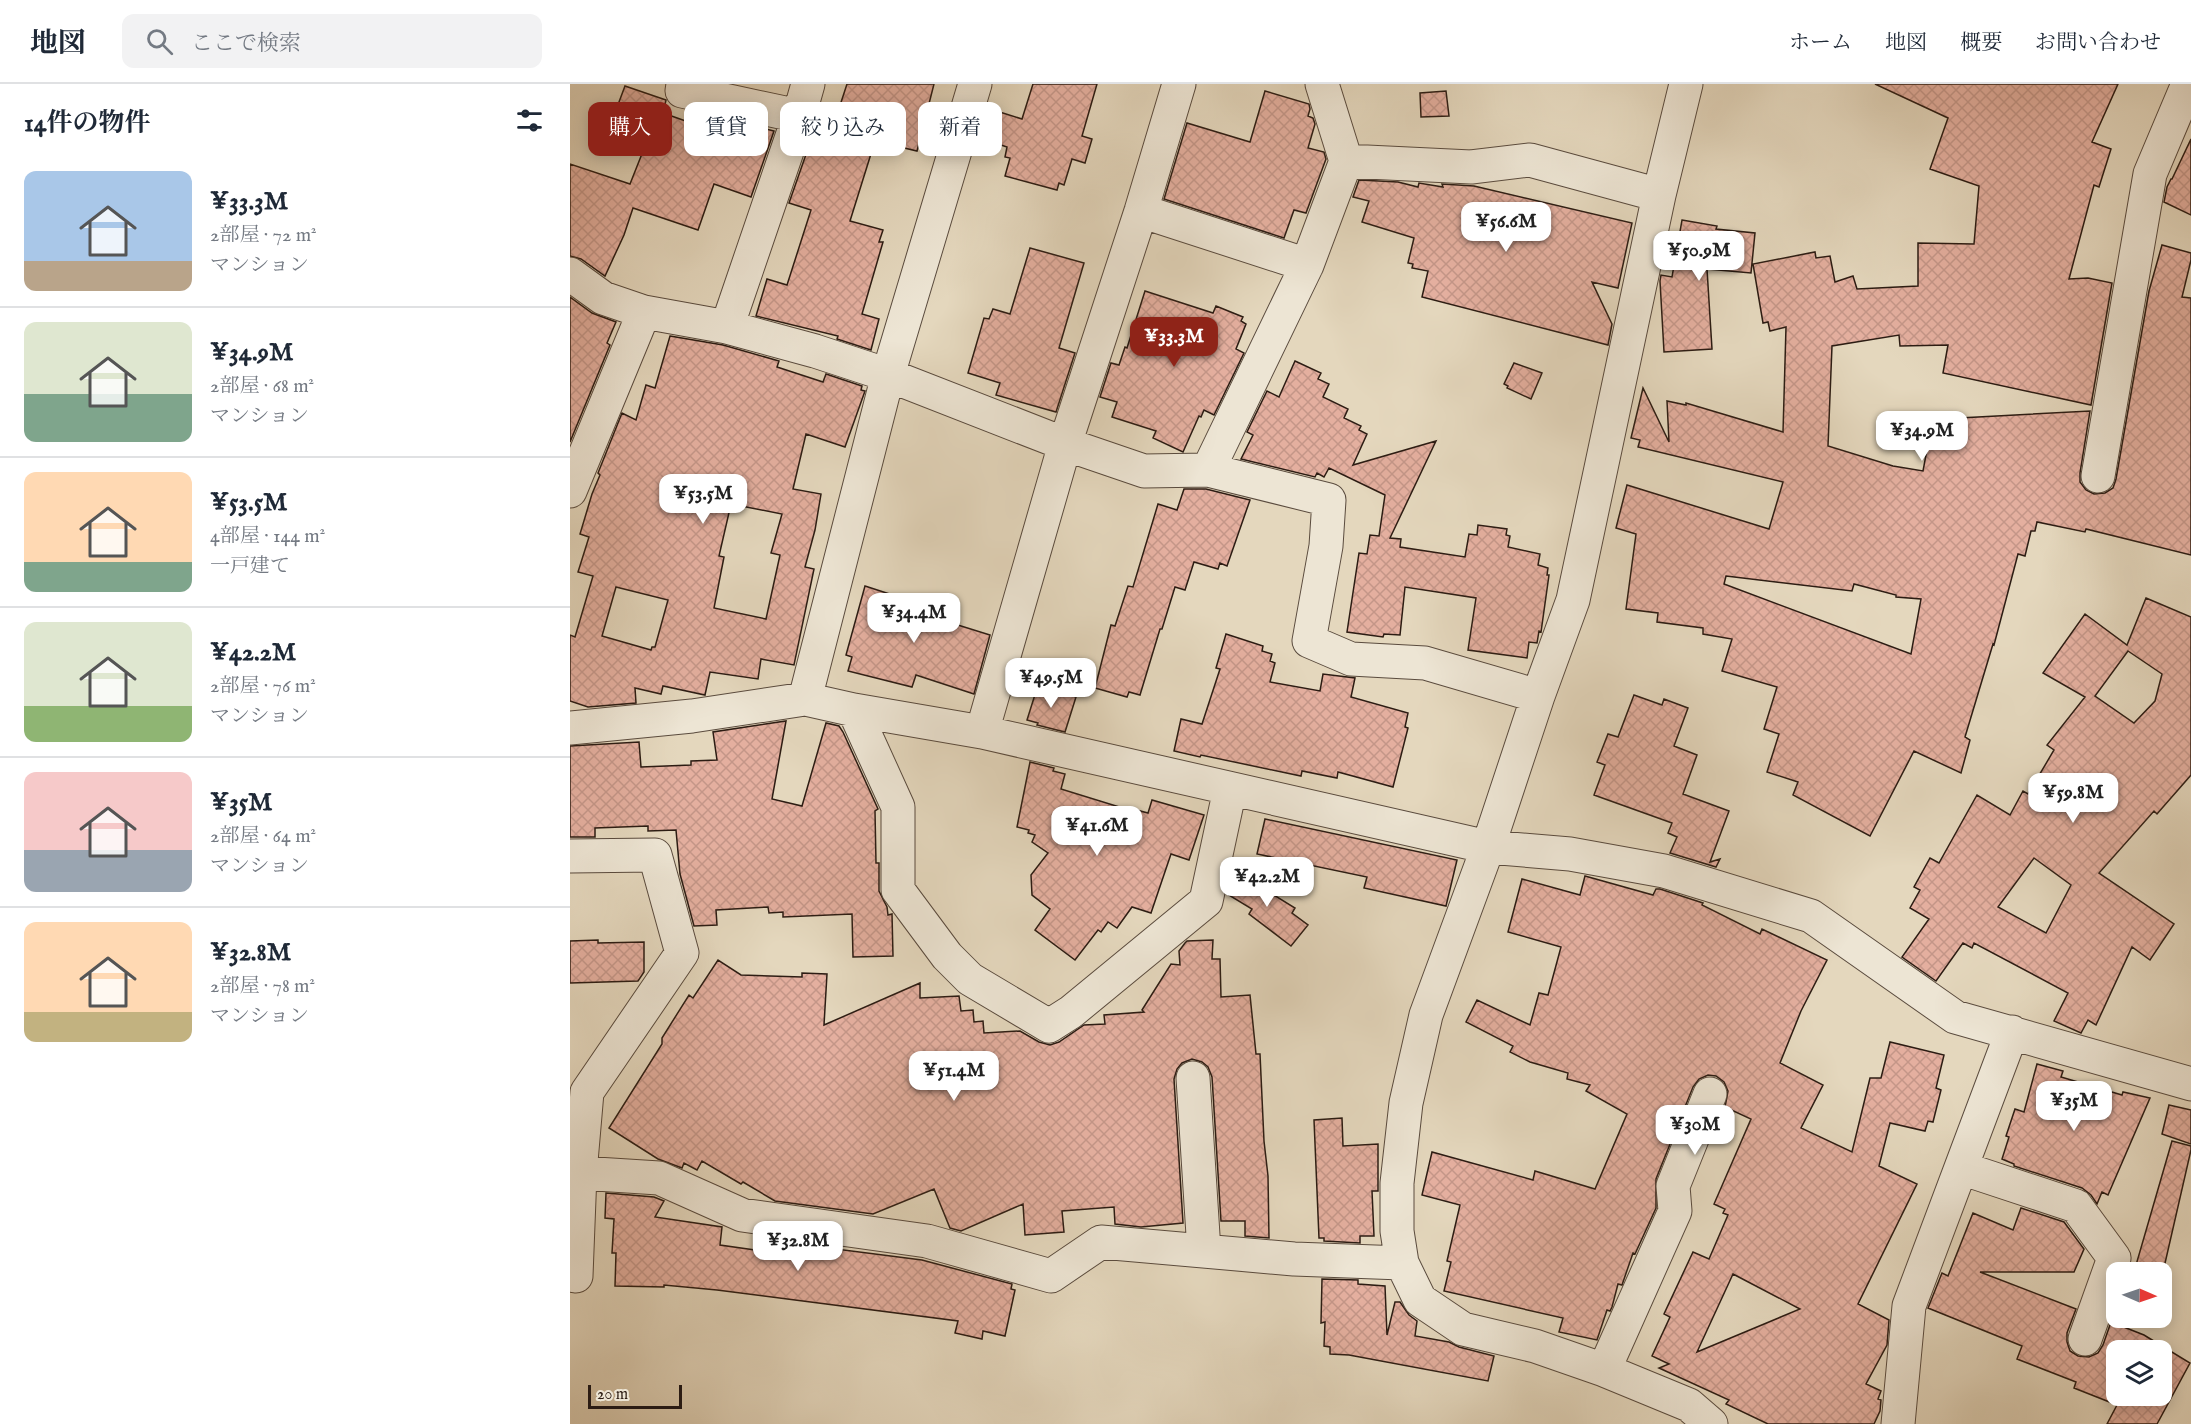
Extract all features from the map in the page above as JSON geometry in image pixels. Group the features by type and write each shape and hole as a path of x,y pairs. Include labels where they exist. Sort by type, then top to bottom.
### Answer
{"street":[{"path":"683,84 682,91 780,112"},
{"path":"803,102 808,84"},
{"path":"805,699 888,375 975,84"},
{"path":"982,732 1065,444 1141,211 1179,84"},
{"path":"1208,470 1306,266 1346,161 1323,84"},
{"path":"1686,84 1659,195 1573,600 1538,696 1488,847 1426,1015 1406,1103 1397,1183 1396,1231 1402,1263 1420,1300 1463,1329 1535,1346 1604,1370 1689,1405 1711,1424"},
{"path":"2098,476 2150,174 2188,84"},
{"path":"726,327 785,156"},
{"path":"1346,161 1470,167 1530,160 1659,195"},
{"path":"1141,211 1306,266"},
{"path":"570,274 603,298 644,312 726,327 815,351 888,375 1065,444 1144,471 1208,470 1329,500 1326,546 1309,641 1351,659 1425,663 1538,696"},
{"path":"570,490 644,312"},
{"path":"570,728 692,716 805,699 854,710 982,732 1488,847 1570,854 1664,871 1811,916 1954,1017 2191,1084"},
{"path":"854,710 898,807 898,890 947,956 970,979 1049,1026 1071,1012 1206,901 1230,789"},
{"path":"570,856 656,855 681,952 587,1092 580,1173 576,1276 570,1275"},
{"path":"1898,1424 1909,1306 2012,1032"},
{"path":"1193,1078 1204,1251"},
{"path":"1604,1370 1675,1211 1673,1186 1710,1094"},
{"path":"1961,1168 2076,1206 2114,1258 2085,1339"},
{"path":"580,1173 659,1178 742,1215 927,1241 1051,1276 1101,1242 1294,1259 1402,1263"}],"building":[{"path":"847,84 934,84 929,102 918,102 917,151 906,148 906,102 841,102"},
{"path":"1033,84 1097,84 1082,136 1092,139 1085,163 1072,159 1064,185 1059,183 1057,190 1005,176 1010,158 1005,157 1007,147 1002,145 1002,113 1022,119"},
{"path":"1875,84 2118,84 2092,142 2111,149 2099,187 2094,185 2069,279 2088,278 2112,283 2091,405 1943,373 1948,345 1900,346 1899,335 1832,346 1828,446 1893,466 1923,471 1929,439 1927,425 1941,423 1941,419 2090,411 2080,482 2086,490 2094,494 2105,493 2113,488 2116,479 2149,291 2162,245 2191,253 2182,297 2191,298 2191,555 2086,529 2085,532 2037,522 2035,531 2031,531 2025,556 2018,554 1994,645 1965,737 1970,740 1961,773 1914,751 1870,836 1793,795 1798,782 1767,772 1779,734 1764,729 1777,687 1722,671 1732,639 1703,634 1703,628 1657,622 1658,613 1626,609 1636,534 1616,528 1627,485 1769,529 1783,482 1638,447 1640,440 1631,438 1643,388 1669,442 1667,401 1686,405 1686,403 1783,432 1786,327 1770,331 1768,322 1763,323 1753,264 1815,252 1816,258 1830,256 1835,282 1853,276 1857,289 1918,286 1918,243 1974,244 1979,186 1930,169 1948,118","holes":["1726,576 1852,591 1854,584 1896,595 1896,597 1921,599 1911,654 1724,584"]},
{"path":"625,86 666,100 666,102 619,102"},
{"path":"1265,91 1309,104 1308,116 1313,118 1315,124 1308,148 1324,152 1326,159 1306,213 1294,210 1284,238 1164,199 1187,123 1250,142"},
{"path":"1446,91 1449,116 1421,117 1420,93"},
{"path":"672,116 684,120 684,156 765,156 751,197 714,184 698,230 633,208 624,235 605,276 581,259 570,256 570,164 630,184 641,156 672,156"},
{"path":"768,130 774,131 768,148"},
{"path":"2191,139 2191,215 2164,202 2167,187"},
{"path":"805,156 870,156 850,221 883,230 879,242 883,242 862,314 879,319 871,350 837,339 838,336 756,316 767,279 787,285 811,210 789,203"},
{"path":"1359,180 1398,182 1418,187 1419,183 1443,187 1442,184 1474,186 1632,223 1618,288 1592,282 1612,324 1608,345 1422,297 1428,271 1412,268 1413,264 1408,263 1414,238 1362,222 1369,201 1353,197"},
{"path":"1682,220 1717,226 1716,229 1755,233 1751,273 1707,269 1712,349 1664,352 1660,281 1661,275 1672,277"},
{"path":"1030,248 1084,263 1059,348 1075,353 1056,412 996,395 1000,383 968,373 984,318 989,319 993,309 1010,314"},
{"path":"1145,291 1213,313 1216,306 1243,317 1241,321 1246,324 1236,349 1244,353 1214,415 1204,410 1183,452 1153,438 1156,431 1112,417 1117,402 1100,397 1111,363 1119,365 1125,347 1127,348"},
{"path":"570,297 592,313 616,322 607,343 610,345 570,442"},
{"path":"670,336 723,345 779,361 777,367 823,382 826,374 862,386 861,390 865,391 845,447 806,434 793,489 821,494 815,530 805,567 814,569 794,665 761,659 758,679 710,672 705,695 663,686 661,694 635,688 636,703 588,707 570,701 570,635 575,637 593,576 578,572 589,537 580,534 600,475 598,473 622,413 636,420 646,385 655,388","holes":["731,504 782,514 771,553 780,555 766,619 714,608 724,557 719,556","616,587 668,600 655,647 651,650 602,636"]},
{"path":"1295,361 1321,373 1318,379 1329,384 1323,397 1348,409 1344,418 1361,426 1359,430 1367,434 1353,465 1436,441 1390,538 1401,539 1400,547 1465,557 1469,534 1477,535 1478,525 1507,529 1506,535 1510,536 1508,547 1540,554 1538,565 1548,568 1547,575 1549,575 1541,632 1539,631 1537,643 1529,642 1527,658 1468,650 1476,598 1405,587 1400,635 1384,634 1383,637 1347,632 1359,553 1367,554 1370,535 1379,536 1385,495 1329,468 1324,477 1317,473 1315,477 1241,459 1253,435 1247,432 1267,391 1279,397"},
{"path":"1514,363 1542,373 1531,399 1507,388 1508,386 1504,384"},
{"path":"1184,489 1206,489 1250,500 1227,566 1220,563 1218,569 1194,562 1185,590 1175,587 1140,695 1129,692 1127,697 1095,688 1111,625 1115,626 1128,586 1133,587 1158,504 1177,510"},
{"path":"865,586 948,613 945,621 990,635 974,694 916,675 912,687 848,671 852,657 846,655"},
{"path":"2146,598 2191,617 2191,775 2157,814 2154,811 2099,873 2174,924 2150,960 2132,947 2096,1025 2088,1020 2081,1033 2054,1021 2068,993 1974,943 1972,948 1963,943 1936,981 1902,957 1929,919 1910,908 1920,890 1914,887 1930,858 1939,863 1977,795 2010,815 2023,791 2028,794 2054,750 2047,745 2085,697 2043,673 2085,614 2127,645","holes":["2128,651 2162,674 2155,701 2134,723 2095,696","2034,858 2071,885 2046,933 1998,907"]},
{"path":"1226,634 1263,646 1262,651 1272,654 1270,661 1275,663 1270,682 1320,691 1323,674 1355,678 1351,697 1408,713 1405,727 1408,728 1393,787 1338,772 1337,778 1302,771 1301,776 1174,751 1181,719 1202,724 1220,669 1216,668"},
{"path":"1038,685 1076,697 1065,732 1027,720"},
{"path":"1634,695 1662,705 1664,699 1688,708 1674,746 1697,755 1683,794 1729,811 1710,862 1720,859 1716,867 1670,853 1677,837 1668,833 1672,823 1594,795 1605,765 1597,762 1608,734 1618,737"},
{"path":"786,721 772,799 802,806 826,723 839,726 843,732 878,809 875,811 876,863 879,863 879,891 887,907 888,915 892,914 893,956 853,957 852,914 783,917 783,912 769,913 768,907 716,910 717,925 694,926 680,874 676,830 648,831 648,826 595,828 595,837 570,837 570,746 639,742 641,767 691,765 691,761 717,760 713,732"},
{"path":"1030,762 1054,768 1053,771 1065,774 1061,789 1129,810 1129,808 1148,813 1152,800 1204,815 1189,860 1171,854 1151,913 1132,907 1117,928 1108,922 1101,932 1098,930 1075,960 1035,930 1050,909 1032,895 1031,875 1048,853 1032,842 1035,835 1028,833 1029,830 1017,827"},
{"path":"1265,819 1457,860 1446,906 1364,888 1367,877 1257,854"},
{"path":"1232,869 1295,908 1292,913 1308,925 1291,946 1249,914 1252,909 1227,894"},
{"path":"1585,876 1653,895 1656,889 1660,889 1703,903 1702,905 1760,934 1762,929 1827,960 1801,1011 1780,1063 1823,1085 1801,1128 1852,1152 1870,1078 1881,1078 1890,1042 1944,1055 1936,1088 1941,1090 1933,1122 1928,1121 1925,1131 1890,1123 1879,1166 1917,1184 1858,1304 1889,1320 1887,1345 1866,1384 1881,1391 1878,1399 1881,1400 1880,1411 1874,1424 1768,1424 1726,1404 1729,1400 1659,1368 1669,1364 1652,1356 1670,1317 1664,1314 1693,1252 1709,1259 1728,1215 1723,1213 1725,1209 1714,1204 1751,1119 1725,1107 1728,1091 1724,1082 1716,1076 1708,1075 1699,1079 1693,1087 1656,1179 1656,1208 1635,1254 1633,1253 1622,1285 1618,1284 1612,1307 1610,1311 1607,1310 1597,1340 1559,1332 1563,1318 1444,1291 1451,1262 1447,1261 1460,1205 1422,1195 1432,1152 1533,1180 1535,1171 1595,1189 1627,1114 1586,1091 1590,1085 1567,1079 1568,1073 1530,1062 1510,1052 1513,1046 1466,1022 1477,1000 1530,1025 1539,993 1548,995 1561,947 1508,932 1522,879 1580,895","holes":["1733,1274 1800,1309 1697,1352"]},
{"path":"598,940 598,943 644,942 644,972 638,981 570,983 570,941"},
{"path":"1213,940 1212,959 1220,959 1221,997 1250,995 1256,1054 1260,1054 1268,1176 1269,1238 1245,1236 1245,1221 1221,1221 1212,1077 1208,1067 1192,1059 1182,1063 1174,1079 1183,1223 1141,1227 1115,1224 1114,1207 1062,1211 1064,1232 1025,1235 1023,1204 961,1231 950,1228 934,1189 873,1214 775,1201 702,1161 697,1170 684,1163 682,1168 658,1159 609,1128 662,1044 662,1038 689,995 693,998 718,960 741,975 802,977 802,973 827,974 824,1025 920,983 920,998 959,996 961,1011 973,1010 974,1022 983,1021 984,1033 1020,1031 1039,1042 1050,1045 1059,1042 1084,1025 1105,1024 1104,1015 1144,1012 1142,1010 1171,964 1180,965 1179,951 1185,943"},
{"path":"2037,1064 2063,1071 2061,1077 2122,1095 2123,1092 2150,1098 2108,1195 2102,1192 2097,1204 2082,1188 2014,1166 2002,1159 2009,1137 2006,1136 2015,1109 2024,1112"},
{"path":"2169,1105 2191,1110 2191,1144 2162,1134"},
{"path":"1342,1118 1343,1146 1378,1144 1378,1191 1372,1191 1374,1236 1360,1236 1360,1243 1324,1241 1324,1238 1319,1238 1314,1120"},
{"path":"2172,1141 2191,1146 2165,1262 2137,1262"},
{"path":"606,1193 654,1197 664,1201 655,1217 722,1227 720,1245 783,1254 784,1252 796,1253 797,1244 922,1260 1012,1284 1011,1289 1015,1290 1005,1336 983,1331 982,1339 955,1333 958,1321 717,1290 664,1285 664,1287 615,1286 616,1253 612,1253 614,1219 605,1218"},
{"path":"2021,1208 2064,1222 2084,1249 2074,1272 1980,1272 2076,1309 2067,1333 2070,1351 2078,1356 2089,1357 2098,1353 2109,1328 2126,1328 2152,1340 2106,1340 2106,1401 2074,1388 2076,1382 2017,1359 2022,1346 1928,1308 1942,1273 1948,1276 1973,1213 2013,1230"},
{"path":"1322,1279 1358,1280 1358,1284 1385,1286 1387,1335 1395,1302 1400,1302 1409,1315 1417,1321 1415,1336 1449,1342 1459,1347 1494,1356 1488,1381 1349,1355 1330,1354 1330,1347 1324,1346 1325,1322 1321,1323"},
{"path":"2172,1352 2190,1363 2172,1396"},
{"path":"2116,1406 2167,1406 2157,1424 2107,1424"}]}
